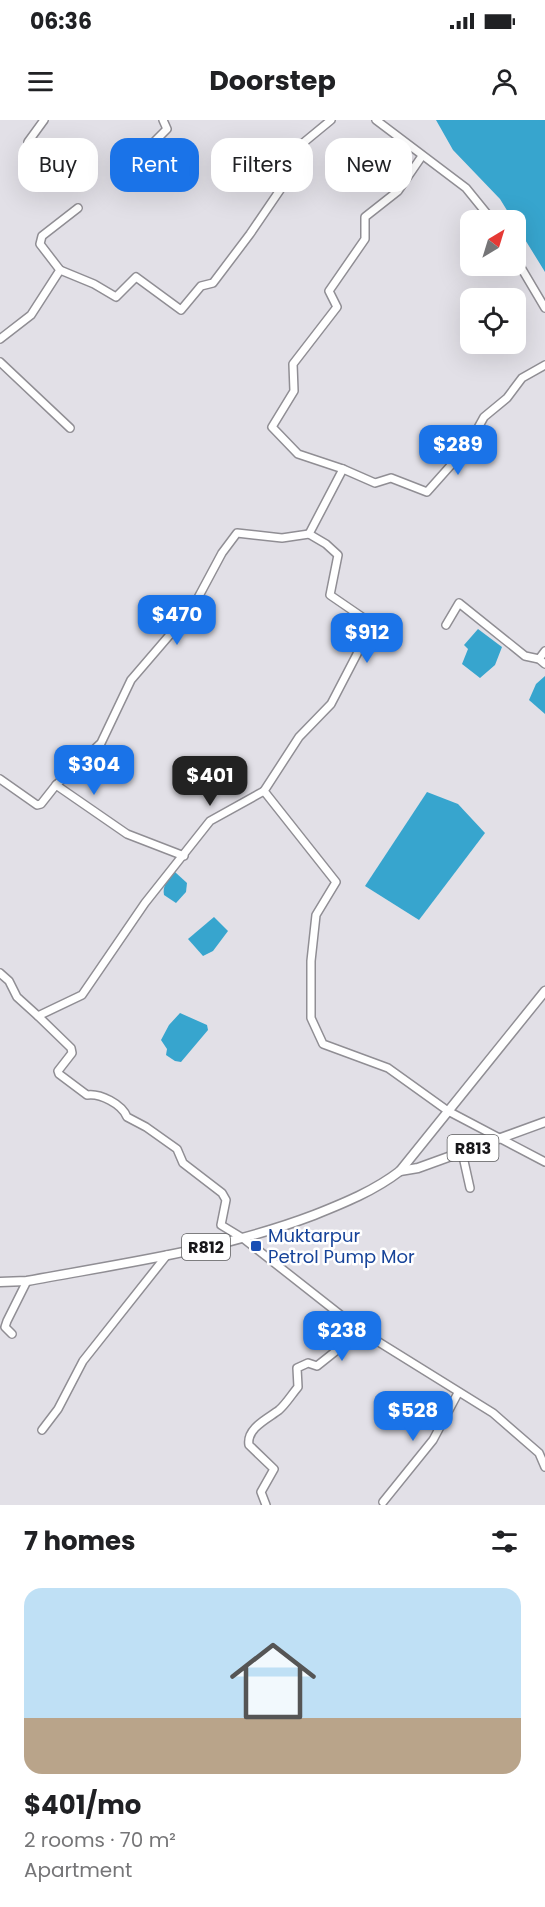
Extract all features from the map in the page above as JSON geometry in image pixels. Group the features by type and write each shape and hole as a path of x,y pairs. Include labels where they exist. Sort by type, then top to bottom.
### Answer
{"main road":[{"name":"R812","path":"0,1282 27,1281 244,1239 341,1204 386,1182 400,1171 545,991"},
{"name":"R813","path":"400,1171 418,1168 545,1122"}],"street":[{"path":"31,138 44,120"},
{"path":"158,138 167,129 163,120"},
{"path":"78,208 42,236 40,244 60,270 94,284 116,297 136,277 181,310 201,286 213,283 250,234 280,190 283,173 297,148 331,120"},
{"path":"376,120 466,188 484,210"},
{"path":"422,156 398,191 365,217 365,239 329,291 336,307 293,364 294,392 272,427 298,454 343,469 375,483 391,478 427,492 468,446 484,417 507,398 522,378 545,365"},
{"path":"0,339 31,315 60,270"},
{"path":"526,276 545,308"},
{"path":"0,362 70,428"},
{"path":"309,534 343,469"},
{"path":"0,779 37,805 41,804 56,785 102,743 131,680 192,609 222,553 237,533 282,538 309,534 326,544 338,555 330,595 365,619 366,624 357,654 331,704 299,737 264,791 210,821 145,903 82,995 38,1016"},
{"path":"446,625 459,603 525,656 542,662 545,651"},
{"path":"56,785 127,834 184,856"},
{"path":"264,791 336,882 316,915 311,961 311,1018 323,1044 388,1068 448,1111 545,1162"},
{"path":"0,973 9,981 17,997 71,1048 72,1053 58,1071 60,1076 87,1095 96,1094 105,1098 125,1112 126,1117 146,1127 177,1149 183,1163 222,1193 226,1200 221,1225 244,1239 361,1331 493,1413 539,1453 545,1467"},
{"path":"462,1152 470,1188"},
{"path":"42,1430 58,1409 83,1361 167,1255"},
{"path":"12,1334 5,1327 27,1281"},
{"path":"266,1505 261,1492 274,1469 249,1444 249,1438 259,1424 281,1408 298,1387 297,1368 308,1363 317,1366 361,1331"},
{"path":"383,1502 433,1440 458,1393"}],"water":[{"path":"436,120 545,120 545,272 526,241 526,210 507,210 500,199 453,150"},
{"path":"478,629 502,647 495,665 480,678 462,664 468,649 464,645"},
{"path":"545,676 545,714 529,700 536,684"},
{"path":"427,792 458,804 485,833 419,920 365,886"},
{"path":"175,872 187,883 186,892 176,903 164,895 166,882"},
{"path":"214,917 228,931 213,951 203,956 188,939"},
{"path":"180,1013 207,1025 208,1030 181,1062 166,1055 167,1049 161,1040 169,1025"}],"place":[{"name":"Muktarpur Petrol Pump Mor","path":"256,1246"}]}
